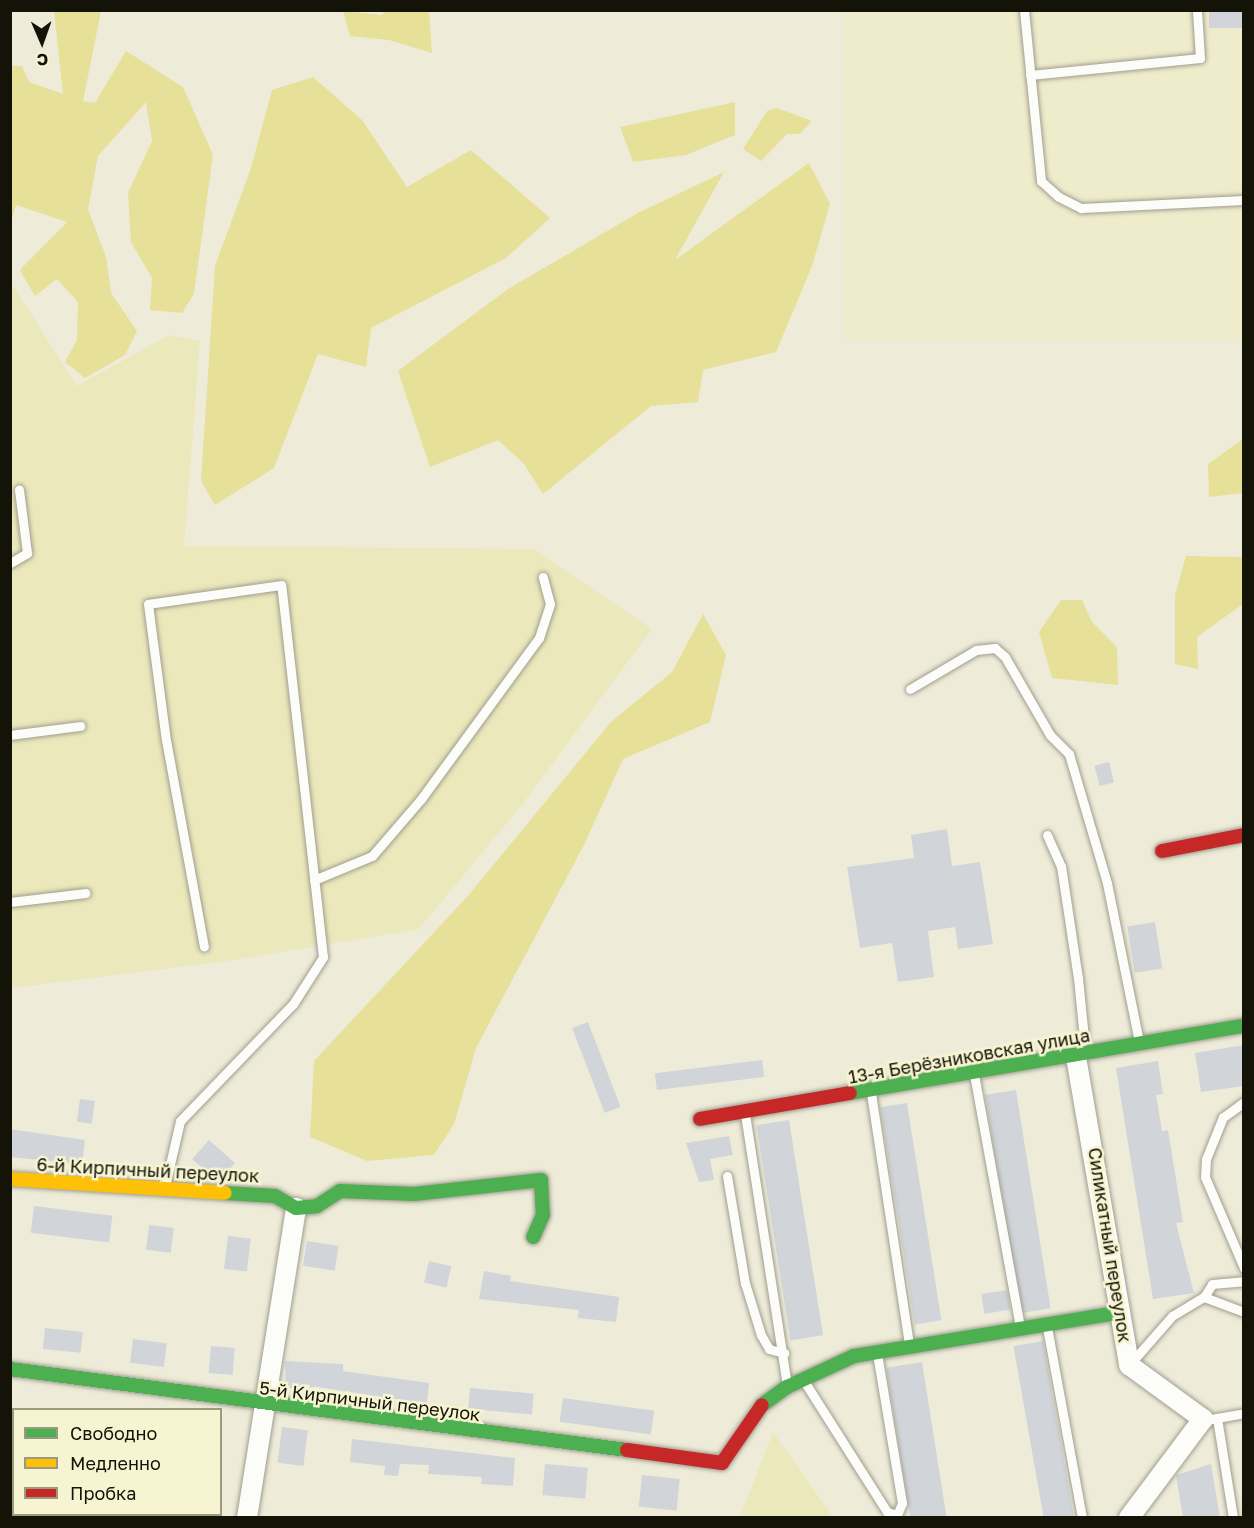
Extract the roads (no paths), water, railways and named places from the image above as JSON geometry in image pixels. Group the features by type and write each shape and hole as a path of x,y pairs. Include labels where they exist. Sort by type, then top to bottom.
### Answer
{"street":[{"path":"1162,851 1244,836"},
{"name":"13-я Берёзниковская улица","path":"700,1119 1076,1057 1244,1026"},
{"name":"Силикатный переулок","path":"1076,1057 1115,1274 1116,1313 1129,1365 1210,1419"},
{"name":"6-й Кирпичный переулок","path":"10,1179 275,1196 296,1208"},
{"path":"247,1518 262,1406 296,1208 317,1206 340,1191 414,1194 541,1180 543,1215 533,1237"},
{"path":"787,1387 876,1352 1116,1313"},
{"name":"5-й Кирпичный переулок","path":"10,1369 262,1406 725,1462 754,1412 787,1387"},
{"path":"1129,1518 1210,1419"}],"lane":[{"path":"1024,10 1041,181 1059,197 1081,208 1244,200"},
{"path":"1030,75 1200,58 1197,10"},
{"path":"10,563 27,553 19,490"},
{"path":"314,880 372,856 421,799 539,638 550,604 543,577"},
{"path":"164,1190 180,1121 293,1004 323,957 281,585 148,604 166,740 204,947"},
{"path":"910,689 976,650 995,648 1005,657 1050,735 1069,754 1107,883 1139,1044"},
{"path":"10,735 80,726"},
{"path":"1047,835 1061,866 1078,978 1084,1038 1076,1057"},
{"path":"10,902 85,892"},
{"path":"974,1073 1020,1328"},
{"path":"870,1090 909,1346"},
{"path":"1244,1102 1223,1117 1206,1159 1205,1177 1244,1269"},
{"path":"745,1111 784,1353 787,1387"},
{"path":"727,1176 745,1283 761,1335 769,1349 784,1353"},
{"path":"1129,1365 1172,1317 1204,1297 1212,1284 1244,1281"},
{"path":"1204,1297 1244,1312"},
{"path":"1046,1324 1082,1518"},
{"path":"803,1379 886,1512 897,1515 902,1503 876,1352"},
{"path":"1233,1518 1210,1419 1244,1413"}]}
